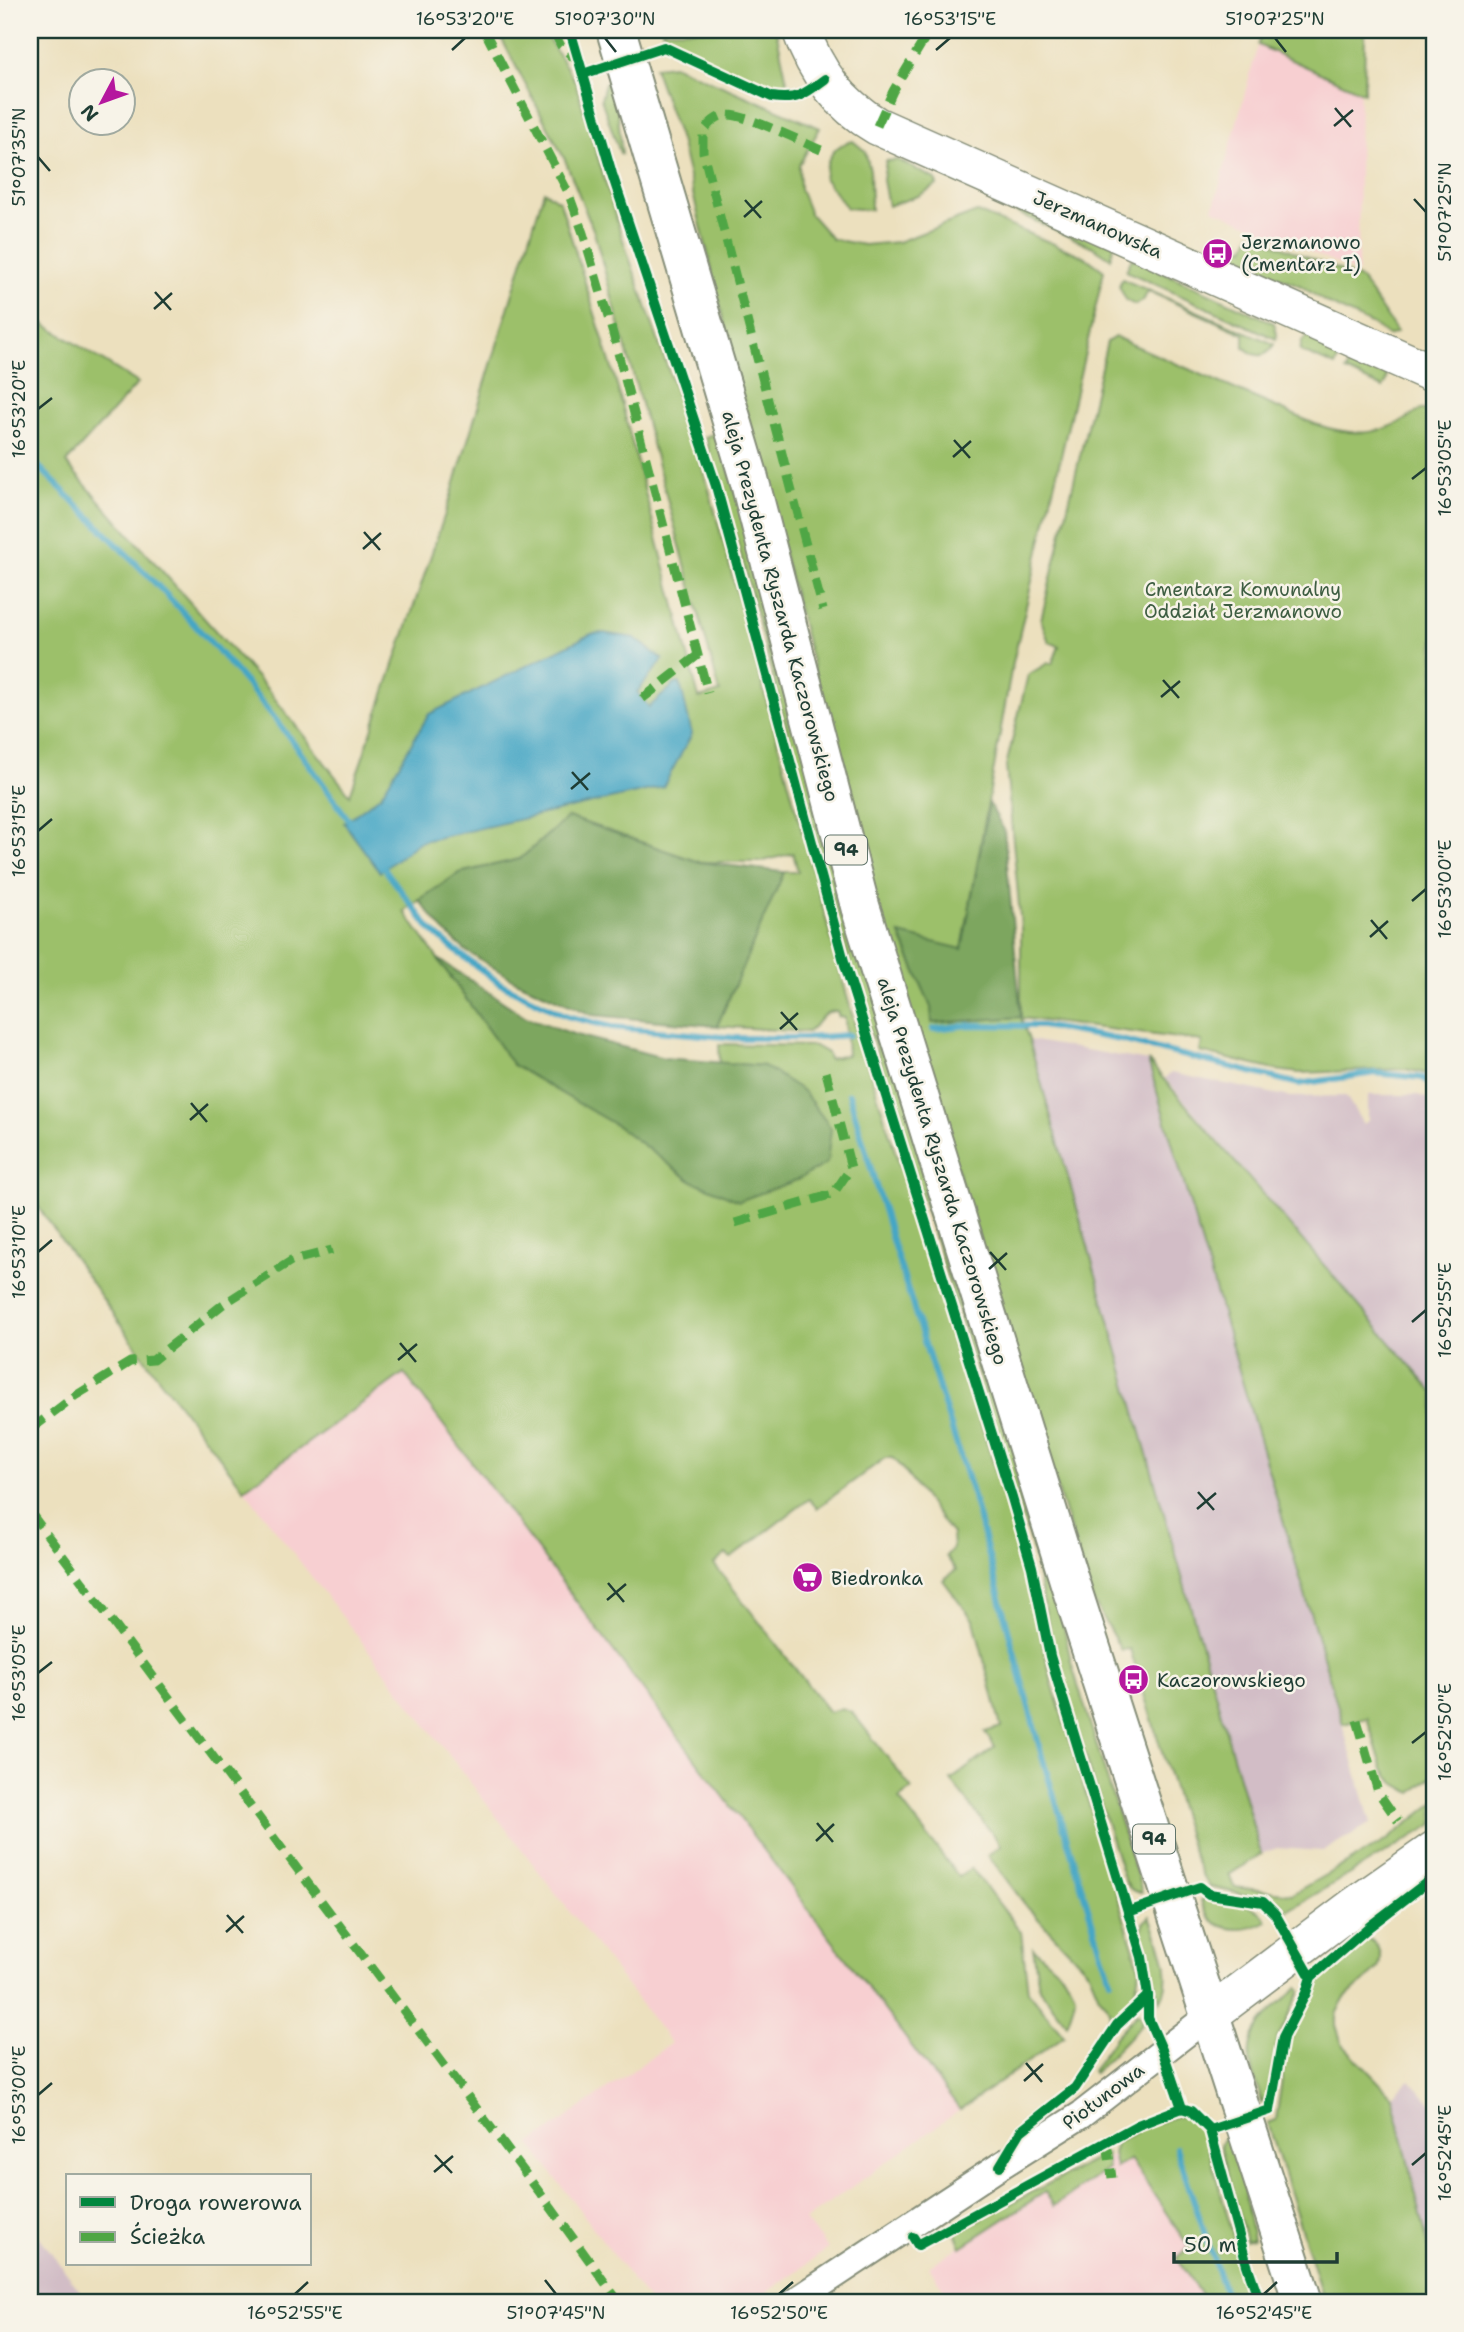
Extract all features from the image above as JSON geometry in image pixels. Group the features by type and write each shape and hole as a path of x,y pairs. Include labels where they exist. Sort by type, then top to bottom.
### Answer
{"main road":[{"name":"aleja Prezydenta Ryszarda Kaczorowskiego","path":"617,30 748,475 860,906 1073,1593 1303,2302"}],"street":[{"name":"Jerzmanowska","path":"801,30 825,79 856,114 877,126 1434,374"},
{"name":"Piołunowa","path":"794,2302 1082,2115 1211,2014 1434,1850"}],"shaded area":[{"path":"1258,45 1360,91 1358,273 1213,209"},
{"path":"1029,1040 1148,1061 1371,1823 1323,1851 1277,1848 1261,1854"},
{"path":"1171,1073 1291,1097 1346,1096 1363,1124 1368,1121 1368,1095 1418,1095 1434,1101 1434,1393 1165,1078"},
{"path":"404,1372 960,2110 805,2220 828,2249 753,2302 649,2302 530,2144 671,2043 244,1489"},
{"path":"1409,2080 1434,2105 1434,2269 1392,2096"},
{"path":"1132,2145 1190,2237 1210,2302 951,2302 929,2266 1044,2191"},
{"path":"30,2224 88,2302 30,2302"}],"green space":[{"path":"497,30 543,30 575,81 621,234 705,475 853,1018 1024,1560 1052,1683 1139,1967 1137,1985 1132,1997 1093,2048 1087,2047 1108,2020 1110,2013 1106,2004 1099,1996 1089,1972 1027,1907 988,1855 1001,1845 951,1780 995,1747 985,1732 1001,1727 974,1621 943,1580 956,1570 946,1556 953,1548 952,1534 893,1458 885,1458 817,1508 809,1499 731,1558 726,1554 714,1564 829,1712 842,1708 852,1712 912,1789 899,1799 959,1877 971,1868 1021,1932 1028,1991 1064,2036 960,2110 404,1373 244,1489 154,1372 30,1195 30,315 138,383 66,463 268,690 350,795 450,499 544,191 560,202 615,378 699,698 720,692 594,232 565,160","holes":["568,817 699,862 760,862 793,853 798,872 784,872 717,1026 808,1032 824,1015 837,1011 839,1017 845,1018 847,1055 829,1059 827,1053 815,1046 719,1044 720,1063 764,1066 690,1180 619,1127 513,1065 404,911 459,873 520,859"]},
{"path":"662,30 776,30 788,86 777,90 668,48"},
{"path":"1263,30 1365,30 1364,93 1258,45"},
{"name":"Cmentarz Komunalny Oddział Jerzmanowo","path":"673,65 820,128 799,165 800,189 810,214 832,239 864,245 898,242 977,212 1085,257 1104,271 1011,671 962,950 900,935 931,1007 933,1023 1021,1017 1021,927 1006,766 1028,675 1048,663 1052,664 1059,646 1049,642 1041,620 1107,342 1115,337 1315,424 1330,428 1357,433 1370,432 1395,425 1421,409 1434,414 1434,1075 1405,1069 1300,1073 1275,1070 1200,1052 1202,1041 1021,1018 1261,1854 1229,1875 1234,1887 1292,1894 1387,1840 1434,1803 1434,1824 1287,1911 1281,1903 1210,1887 1202,1875 1130,1649 1121,1650 1092,1599 883,932 745,407 680,140 654,67"},
{"path":"611,82 616,95 622,154 601,99 605,84"},
{"path":"853,141 865,151 870,170 871,210 847,208 824,178 832,154 840,145"},
{"path":"898,160 935,179 937,185 918,196 888,206 883,180 886,161"},
{"path":"982,192 1115,243 1110,258 1093,247 991,201"},
{"path":"1251,234 1361,279 1397,332 1388,336 1375,326 1325,302 1301,286 1215,250 1219,239 1245,248"},
{"path":"1132,258 1274,323 1276,339 1126,271"},
{"path":"1122,279 1274,344 1268,352 1256,355 1244,347 1244,334 1148,291 1143,301 1135,305 1126,300 1119,286"},
{"path":"1307,336 1344,347 1335,366 1300,351 1302,341"},
{"path":"1354,351 1385,367 1387,378 1383,388 1346,371"},
{"path":"718,432 1055,1582 1071,1662 1142,1892 1131,1889 1124,1879 1056,1662 1032,1547 872,1038 834,908 738,544 705,437"},
{"path":"989,803 1004,830 1021,1017 932,1023 931,1007 900,934 962,949"},
{"path":"568,817 699,862 784,872 717,1026 592,1015 516,981 466,951 443,930 419,900 459,873 520,859"},
{"path":"437,958 526,1017 573,1034 664,1058 764,1066 803,1091 831,1128 827,1163 797,1180 739,1201 690,1180 619,1127 513,1065"},
{"path":"1148,1061 1434,1393 1434,1775 1412,1793 1393,1782 1383,1769 1367,1718 1343,1724"},
{"path":"1210,1898 1249,1906 1262,1914 1267,1921 1247,1928 1227,1928 1211,1919 1205,1911 1201,1900"},
{"path":"1150,1916 1166,1970 1165,1992 1160,2002 1141,1935 1143,1923"},
{"path":"1364,1937 1376,1945 1380,1959 1378,1969 1345,1998 1336,2014 1336,2025 1342,2044 1392,2096 1434,2269 1434,2302 1324,2302 1268,2123 1276,2120 1288,2038 1324,1973"},
{"path":"1033,1948 1058,1970 1073,1990 1075,1999 1067,2024 1039,1988"},
{"path":"1298,1987 1301,1990 1277,2040 1269,2095 1262,2103 1250,2061 1252,2038 1264,2019"},
{"path":"1137,2013 1142,2024 1094,2073 1092,2071 1115,2037"},
{"path":"1176,2116 1186,2117 1194,2122 1205,2137 1252,2302 1206,2302 1176,2258 1189,2247 1130,2159 1116,2168 1113,2153 1116,2143 1144,2127"},
{"path":"1230,2136 1239,2164 1253,2239 1246,2241 1220,2145 1223,2139"},
{"path":"1106,2154 1108,2169 1054,2206 1045,2192 961,2247 955,2232"}],"water":[{"path":"591,634 635,638 663,660 637,692 649,707 675,684 680,683 692,734 663,787 419,842 380,872 344,823 381,795 429,714"}],"waterway":[{"path":"30,458 212,644 279,724 353,826"},
{"path":"380,863 430,929 456,951 501,984 567,1016 612,1027 736,1038 849,1035"},
{"path":"933,1029 970,1025 1042,1026 1121,1040 1299,1084 1375,1073 1423,1078 1434,1086"},
{"path":"849,1094 972,1493 1043,1760 1110,1980"},
{"path":"1176,2148 1228,2302"}],"marked path":[{"path":"484,30 568,192 583,233 613,334 708,693"},
{"path":"553,30 561,46 576,60"},
{"path":"877,126 893,91 930,30"},
{"path":"821,150 738,116 721,116 703,131 703,152 823,610"},
{"path":"642,699 698,655"},
{"path":"735,1223 833,1194 851,1168 826,1072"},
{"path":"30,1430 75,1396 130,1362 153,1360 222,1305 291,1261 332,1250"},
{"path":"30,1512 619,2302"},
{"path":"1357,1720 1378,1792 1398,1821"},
{"path":"1107,2142 1112,2178"}],"cycle path":[{"path":"570,30 612,174 716,486 845,965 1012,1498 1032,1567 1050,1656 1142,1957 1148,1996 1148,2018 1182,2108 1191,2111 1210,2130"},
{"path":"583,74 664,47 772,97 788,98 800,95 825,79"},
{"path":"1260,2302 1247,2265 1210,2130 1270,2110 1283,2037 1306,1993 1311,1977 1370,1926 1434,1877"},
{"path":"1128,1912 1200,1887 1209,1894 1263,1902 1275,1914 1311,1977"},
{"path":"1000,2166 1021,2131 1075,2088 1117,2025 1148,1996"},
{"path":"913,2237 918,2245 1138,2125 1182,2108"}],"place":[{"name":"Jerzmanowo (Cmentarz I)","path":"1218,253"},
{"name":"Biedronka","path":"808,1578"},
{"name":"Kaczorowskiego","path":"1134,1680"}]}
